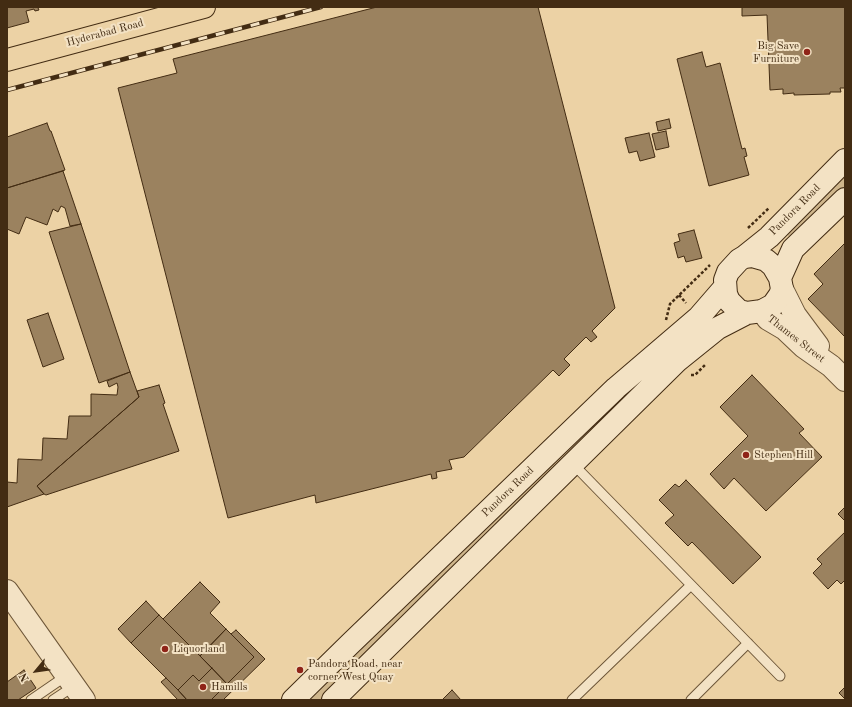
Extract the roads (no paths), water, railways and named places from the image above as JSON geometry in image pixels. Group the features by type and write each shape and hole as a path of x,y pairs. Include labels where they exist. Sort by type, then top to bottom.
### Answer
{"highway":[{"name":"Hyderabad Road","path":"7,60 204,7"}],"main road":[{"name":"Pandora Road","path":"744,257 769,237 845,160"},
{"path":"333,700 677,361 718,328 773,305 780,295 781,283 793,250 845,199"},
{"path":"754,312 739,311 733,306 726,294 725,280 728,272 739,260 744,257 752,256 766,260 773,266 781,283"},
{"name":"Thames Street","path":"781,283 795,316 814,339 838,373"},
{"name":"Pandora Road","path":"293,700 616,388 699,317 725,287"},
{"name":"Thames Street","path":"754,312 785,329 804,347 838,373"},
{"path":"7,591 75,687"}],"lane":[{"path":"573,464 780,676"},
{"path":"572,700 691,585"},
{"path":"691,700 748,643"},
{"path":"31,700 75,687"},
{"path":"53,700 75,687"}],"railway":[{"path":"7,90 321,7"}],"place":[{"name":"Big Save Furniture","path":"807,52"},
{"name":"Stephen Hill","path":"746,455"},
{"name":"Liquorland","path":"165,649"},
{"name":"Pandora Road, near corner West Quay","path":"300,670"},
{"name":"Hamills","path":"203,687"}]}
